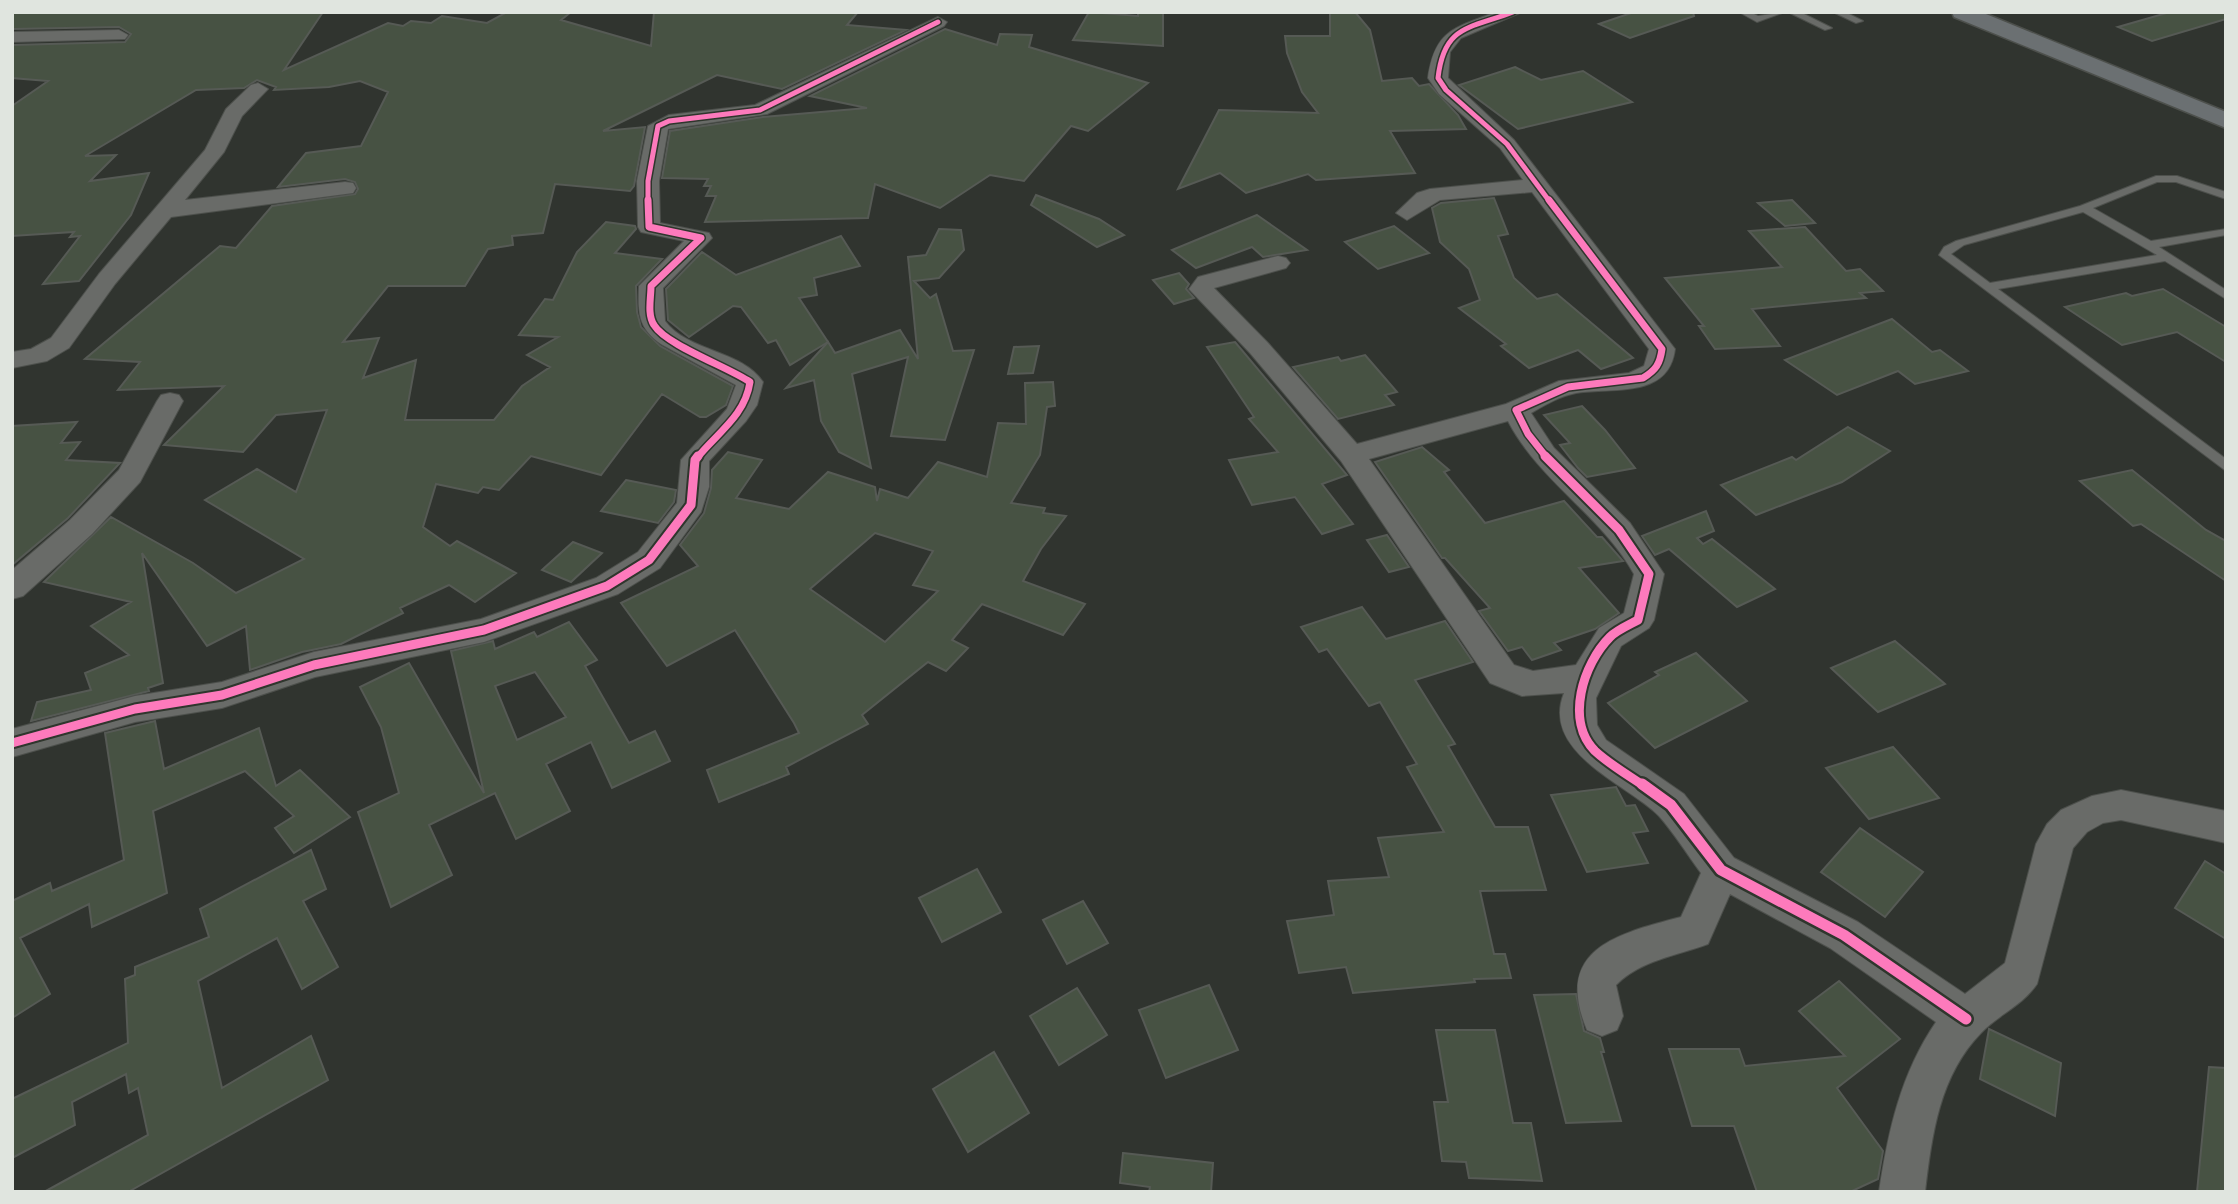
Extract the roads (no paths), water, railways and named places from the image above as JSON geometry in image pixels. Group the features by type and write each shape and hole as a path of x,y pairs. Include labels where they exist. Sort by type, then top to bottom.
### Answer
{"main road":[{"path":"1962,12 2226,121"}],"street":[{"path":"1351,455 1516,411 1547,393 1645,377 1655,371 1663,357 1662,349 1500,135 1446,90 1438,78 1441,51 1455,34 1513,12"},
{"path":"12,743 155,705 222,695 314,665 484,630 607,586 637,570 649,560 691,505 695,460 732,422 749,392 750,382 736,370 660,332 650,316 651,286 701,238 649,227 649,181 658,127 669,121 761,110 938,22"},
{"path":"12,37 119,35"},
{"path":"12,360 38,356 60,343 107,279 214,152 233,114 258,89"},
{"path":"1407,213 1425,198 1438,194 1540,185"},
{"path":"167,211 207,202 288,198 345,188"},
{"path":"1278,263 1206,282 1201,289 1259,348 1351,455 1502,674 1511,682 1527,686 1589,675"},
{"path":"12,588 74,533 131,475 170,401"},
{"path":"1516,411 1535,446 1618,531 1648,574 1650,582 1638,620 1610,637 1579,698 1580,726 1586,740 1594,750 1671,805 1721,870 1853,940 1966,1019"},
{"path":"1902,1192 1910,1126 1924,1087 1942,1052 1966,1019 2017,982 2023,971 2055,844 2073,821 2106,805 2121,805 2226,827"},
{"path":"1602,1016 1595,987 1600,972 1607,964 1640,947 1694,931 1721,870"}],"lane":[{"path":"1743,12 1757,19 1781,12"},
{"path":"1792,12 1828,28"},
{"path":"1837,12 1859,21"},
{"path":"2226,196 2177,179 2156,179 2084,208 2035,220 1948,249 1945,255 2226,466"},
{"path":"2084,208 2149,245 2226,295"},
{"path":"2149,245 2226,232"},
{"path":"1988,287 2167,257"}]}
